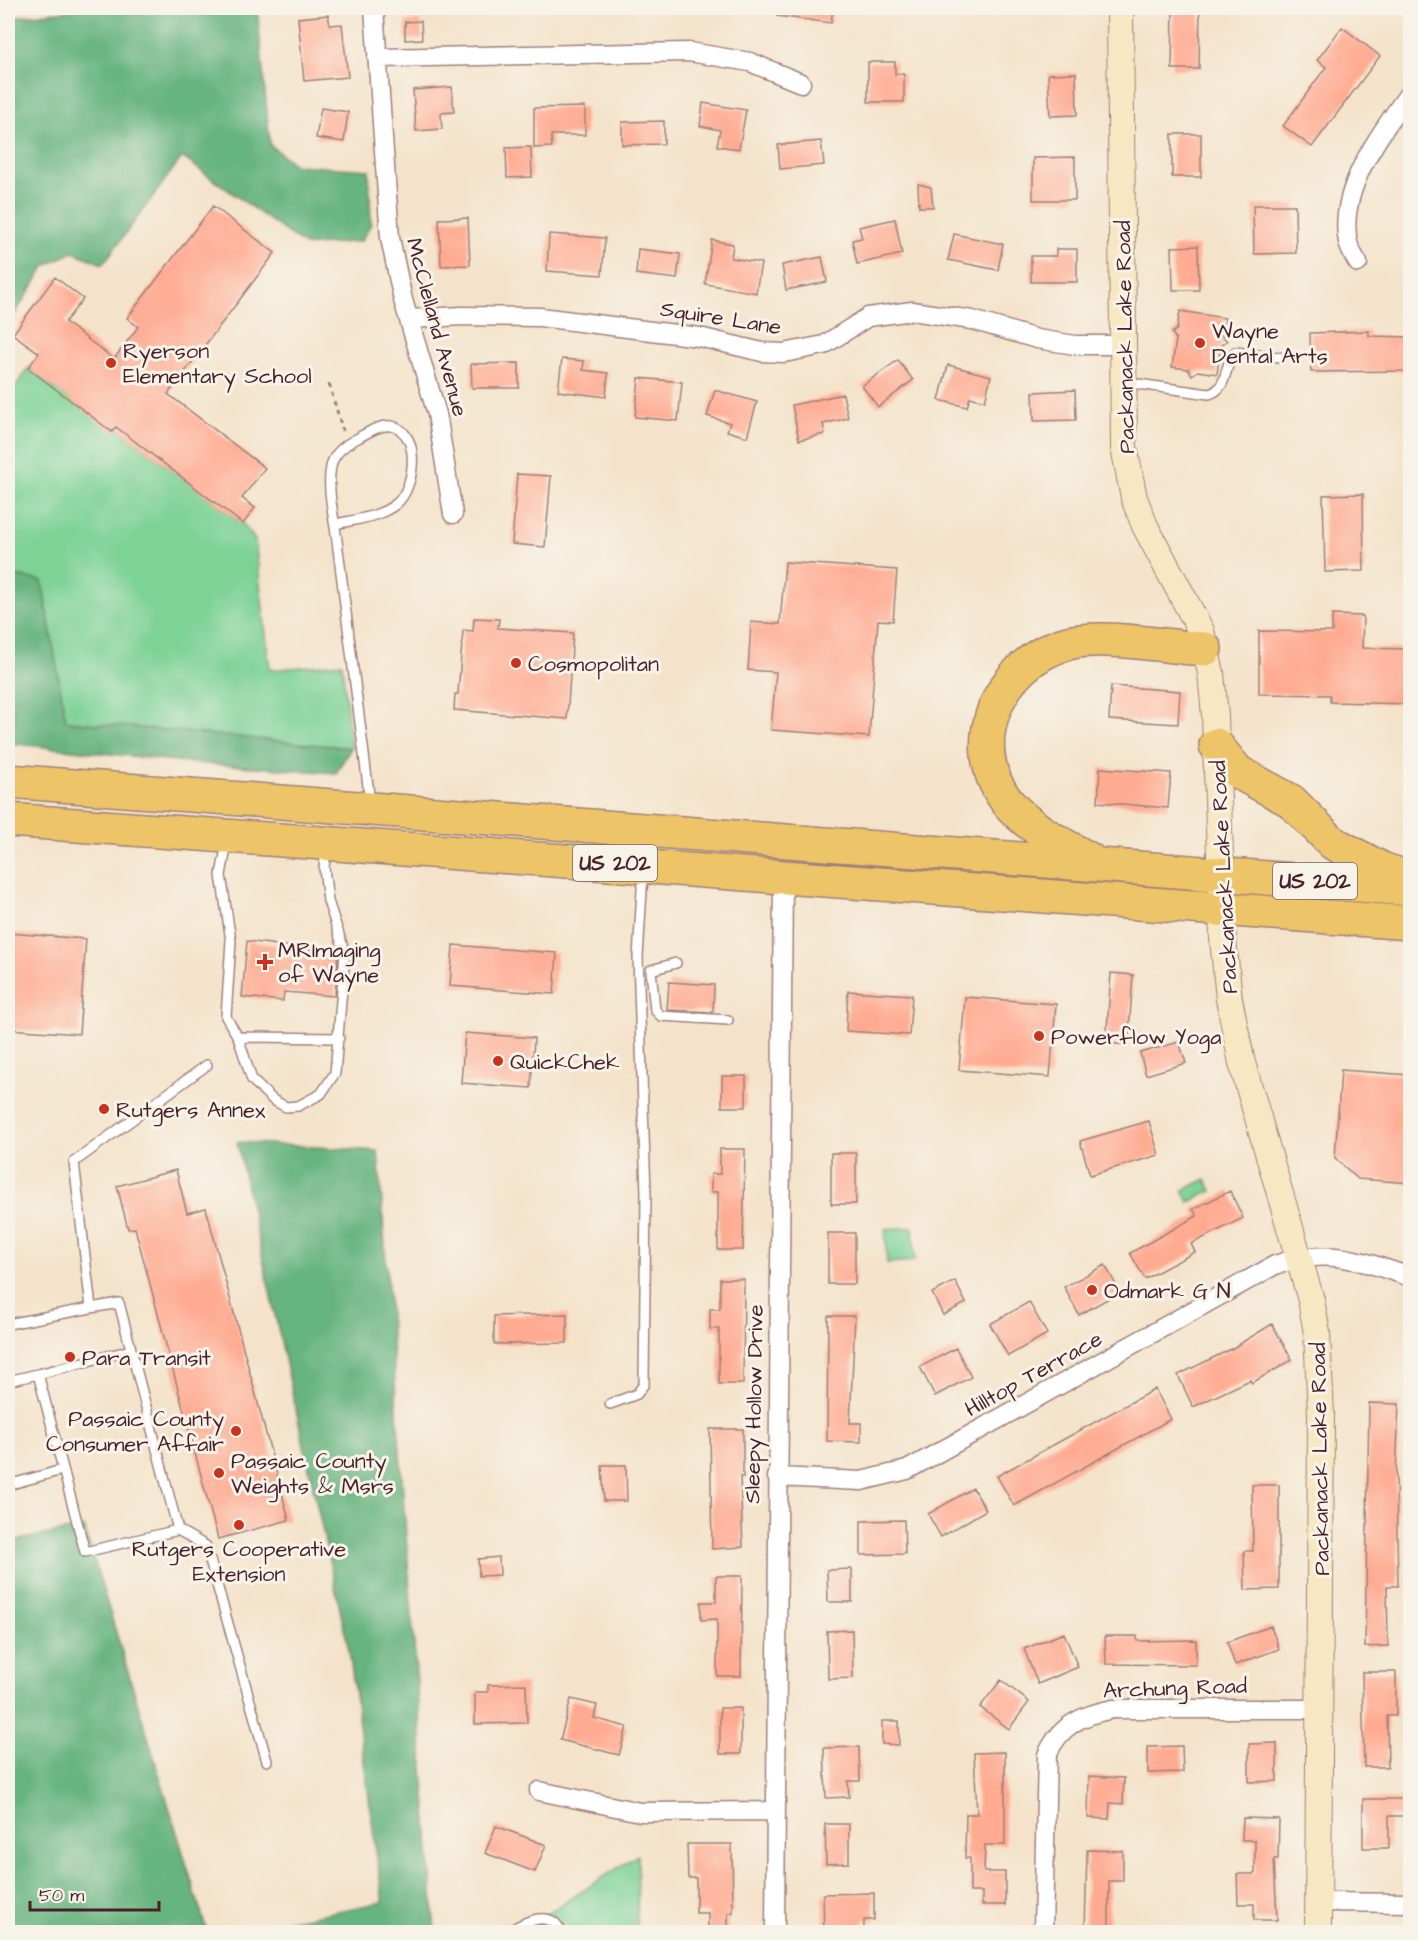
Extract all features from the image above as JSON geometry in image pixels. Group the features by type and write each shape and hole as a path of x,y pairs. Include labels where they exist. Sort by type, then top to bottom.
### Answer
{"highway":[{"path":"1099,864 1035,829 1003,795 993,772 988,737 1001,692 1030,659 1071,642 1103,641 1205,649"},
{"path":"1216,745 1238,772 1292,801 1333,843 1382,869 1410,878"},
{"name":"US 202","path":"8,781 371,811 1410,889"},
{"name":"US 202","path":"8,820 783,875 1410,923"}],"street":[{"name":"McClelland Avenue","path":"374,8 390,238 409,319 437,414 453,514"},
{"name":"Packanack Lake Road","path":"1120,8 1124,447 1134,498 1145,526 1190,606 1205,649 1214,696 1221,909 1225,968 1234,1030 1300,1256 1317,1333 1320,1709 1318,1932"},
{"path":"377,58 689,52 750,62 801,83"},
{"path":"1358,263 1348,243 1346,221 1357,176 1382,131 1410,92"},
{"name":"Squire Lane","path":"409,319 462,316 540,317 688,336 762,352 784,353 824,345 868,317 912,311 972,320 1037,339 1075,345 1122,345"},
{"name":"Sleepy Hollow Drive","path":"775,1932 783,875"},
{"name":"Hilltop Terrace","path":"777,1476 861,1481 907,1470 1275,1265 1300,1256 1330,1255 1410,1277"},
{"name":"Archung Road","path":"1043,1932 1047,1755 1053,1741 1063,1729 1077,1719 1113,1710 1320,1709"},
{"path":"539,1791 640,1812 775,1811"},
{"path":"1319,1902 1410,1903"}],"lane":[{"path":"1122,382 1209,394 1222,385 1227,362 1235,352 1280,357"},
{"path":"335,524 363,518 395,505 407,492 412,475 411,450 403,434 392,426 376,429 346,444 334,457 331,466 335,524 371,811"},
{"path":"227,835 221,875 231,941 226,1017 238,1037 252,1080 273,1100 286,1107 298,1107 321,1094 335,1073 345,953 328,901 324,868 326,842"},
{"path":"610,1404 637,1394 644,1384 646,1194 638,957 643,865"},
{"path":"676,963 651,970 651,987 657,1014 728,1020"},
{"path":"238,1037 339,1038"},
{"path":"91,1308 74,1161 207,1065"},
{"path":"8,1324 119,1303 177,1530"},
{"path":"8,1381 131,1350"},
{"path":"38,1374 85,1552 177,1530 206,1546 267,1761"},
{"path":"8,1485 63,1470"},
{"path":"508,1932 523,1922 550,1920 556,1922 561,1932"}],"path":[{"path":"329,384 346,444"}],"green space":[{"path":"90,8 257,8 270,145 295,165 369,170 371,224 361,241 306,246 182,157 103,264 73,252 45,266 8,325 8,18"},
{"path":"28,368 112,431 116,427 243,524 255,540 270,670 342,663 351,748 66,721 42,581 10,575 8,560 8,398"},
{"path":"8,560 10,575 42,581 66,721 351,748 336,773 195,763 8,743"},
{"path":"237,1142 378,1151 435,1932 232,1932 383,1902 349,1650"},
{"path":"1206,1179 1212,1191 1189,1202 1183,1190"},
{"path":"913,1227 915,1261 887,1263 885,1229"},
{"path":"84,1527 207,1932 12,1932 8,1922 8,1542"},
{"path":"638,1855 637,1932 519,1932"}],"building":[{"path":"777,8 833,8 831,23 777,16"},
{"path":"1173,8 1200,8 1199,69 1172,69"},
{"path":"328,15 330,25 342,24 348,77 304,81 298,18"},
{"path":"421,21 422,39 405,40 405,22"},
{"path":"1342,27 1380,56 1312,147 1283,126 1326,67 1317,60"},
{"path":"868,62 895,62 895,74 904,74 904,102 868,102"},
{"path":"1076,73 1077,115 1050,116 1048,74"},
{"path":"452,87 454,112 441,113 442,129 416,131 413,90"},
{"path":"703,103 746,110 739,149 717,146 720,130 700,126"},
{"path":"585,107 585,135 551,135 552,147 534,148 534,108"},
{"path":"321,108 348,112 344,142 316,138"},
{"path":"664,121 664,144 622,145 622,122"},
{"path":"1172,134 1201,134 1201,177 1172,177"},
{"path":"821,141 824,165 780,169 778,145"},
{"path":"531,147 532,177 507,178 506,148"},
{"path":"1075,157 1075,200 1033,200 1033,158"},
{"path":"918,184 931,187 933,207 919,207"},
{"path":"1253,205 1295,205 1296,253 1254,254"},
{"name":"Ryerson Elementary School","path":"213,206 275,253 168,394 265,468 242,498 255,508 243,524 116,427 112,432 28,368 39,353 13,334 55,277 83,299 65,322 114,359 138,327 127,318"},
{"path":"468,218 470,265 441,266 439,219"},
{"path":"895,219 902,254 857,264 852,240 862,238 859,227"},
{"path":"549,234 605,238 602,275 547,271"},
{"path":"954,234 1003,244 998,270 948,260"},
{"path":"712,240 733,244 731,258 761,263 756,293 705,284"},
{"path":"1198,246 1199,290 1173,290 1172,247"},
{"path":"638,249 680,254 677,279 636,274"},
{"path":"1056,249 1077,249 1077,282 1031,282 1031,256 1056,256"},
{"path":"822,257 827,282 786,290 782,265"},
{"name":"Wayne Dental Arts","path":"1180,311 1225,318 1222,336 1227,341 1221,345 1217,374 1198,371 1192,375 1188,369 1172,367 1176,339 1172,333 1177,329"},
{"path":"1369,331 1369,336 1410,337 1410,371 1311,372 1310,333"},
{"path":"562,359 584,361 583,370 608,373 606,397 558,391"},
{"path":"898,360 913,380 878,407 862,386"},
{"path":"519,363 519,388 472,388 471,364"},
{"path":"948,365 991,376 985,401 970,397 967,407 939,400"},
{"path":"639,378 682,382 678,421 635,417"},
{"path":"715,390 757,402 747,437 727,431 730,423 707,416"},
{"path":"1075,390 1076,420 1034,421 1033,392"},
{"path":"843,394 848,418 823,424 825,434 799,440 792,405"},
{"path":"517,474 551,476 545,547 512,544"},
{"path":"1363,494 1364,571 1325,572 1323,495"},
{"path":"785,562 897,570 893,621 878,620 869,737 771,730 776,672 748,670 751,622 780,624"},
{"path":"1332,615 1363,616 1362,648 1410,649 1410,704 1330,702 1330,695 1259,694 1259,631 1332,632"},
{"name":"Cosmopolitan","path":"474,618 499,619 498,628 573,633 567,719 454,710 455,694 458,694 463,630 473,631"},
{"path":"1111,686 1180,691 1178,724 1109,720"},
{"path":"1100,768 1171,773 1168,808 1098,802"},
{"path":"8,933 86,939 79,1034 8,1029"},
{"path":"247,941 338,953 335,996 284,992 283,1001 242,997"},
{"path":"453,945 557,953 554,994 450,986"},
{"path":"1111,973 1133,975 1128,1045 1106,1043"},
{"path":"669,982 714,985 713,1012 667,1010"},
{"path":"848,991 912,995 909,1035 846,1031"},
{"path":"965,997 1056,1004 1050,1077 959,1070"},
{"name":"QuickChek","path":"465,1033 534,1038 531,1088 461,1083"},
{"path":"1179,1042 1186,1063 1146,1075 1140,1053"},
{"path":"1341,1070 1410,1075 1410,1183 1358,1179 1335,1158"},
{"path":"722,1076 746,1076 746,1107 722,1107"},
{"path":"1149,1121 1159,1155 1090,1175 1080,1141"},
{"path":"720,1149 745,1149 743,1250 718,1250 718,1192 711,1192 711,1174 720,1174"},
{"path":"831,1153 856,1153 856,1204 831,1204"},
{"path":"176,1170 187,1213 206,1208 289,1520 218,1539 135,1228 128,1229 117,1186"},
{"path":"1230,1191 1243,1218 1191,1244 1195,1252 1145,1279 1130,1253 1197,1216 1193,1209"},
{"path":"828,1233 855,1233 855,1284 828,1284"},
{"name":"Odmark G N","path":"1105,1265 1120,1292 1079,1315 1064,1287"},
{"path":"720,1279 744,1279 743,1384 719,1384 719,1329 710,1329 710,1309 720,1309"},
{"path":"955,1281 966,1303 943,1315 932,1293"},
{"path":"1029,1302 1047,1334 1008,1356 990,1324"},
{"path":"567,1314 567,1343 494,1344 494,1316"},
{"path":"828,1316 855,1316 850,1423 861,1423 861,1442 827,1441"},
{"path":"1272,1324 1292,1360 1252,1383 1250,1380 1193,1407 1178,1375 1233,1348"},
{"path":"956,1348 971,1377 935,1396 920,1367"},
{"path":"1155,1389 1171,1419 1014,1506 997,1476"},
{"path":"1369,1403 1399,1404 1396,1476 1398,1586 1387,1586 1388,1646 1365,1647"},
{"path":"710,1429 743,1429 743,1477 740,1477 743,1547 712,1549"},
{"path":"602,1465 626,1465 627,1501 604,1501"},
{"path":"1252,1485 1279,1485 1279,1589 1245,1590 1244,1551 1253,1551"},
{"path":"973,1488 986,1510 941,1537 928,1514"},
{"path":"904,1520 905,1554 861,1555 861,1521"},
{"path":"499,1557 500,1575 479,1576 478,1559"},
{"path":"852,1569 852,1602 828,1602 827,1570"},
{"path":"716,1576 742,1576 741,1676 717,1676 717,1619 701,1620 701,1602 716,1602"},
{"path":"1271,1626 1279,1649 1235,1665 1227,1642"},
{"path":"852,1630 853,1678 828,1679 827,1631"},
{"path":"1064,1633 1078,1667 1038,1684 1024,1649"},
{"path":"1105,1636 1137,1636 1137,1641 1196,1640 1196,1665 1106,1664"},
{"path":"1362,1672 1396,1672 1396,1716 1387,1716 1388,1767 1364,1767"},
{"path":"1001,1680 1029,1702 1009,1729 980,1707"},
{"path":"526,1684 527,1723 475,1724 475,1692 488,1692 488,1685"},
{"path":"571,1699 597,1705 594,1718 627,1727 619,1755 560,1740"},
{"path":"720,1708 741,1708 741,1754 720,1754"},
{"path":"882,1721 899,1721 899,1745 882,1744"},
{"path":"1277,1743 1277,1781 1249,1782 1249,1744"},
{"path":"1182,1746 1183,1772 1148,1773 1148,1747"},
{"path":"859,1747 860,1781 848,1781 849,1797 826,1798 824,1748"},
{"path":"1005,1752 1005,1845 985,1845 984,1872 1005,1872 1005,1905 982,1905 982,1892 970,1892 970,1858 965,1858 966,1814 977,1814 974,1753"},
{"path":"1089,1776 1124,1778 1123,1804 1110,1803 1109,1819 1088,1818"},
{"path":"1363,1799 1410,1799 1410,1816 1389,1816 1389,1848 1363,1848"},
{"path":"1243,1818 1279,1819 1278,1859 1274,1859 1277,1920 1254,1920 1254,1904 1238,1904 1237,1874 1255,1874 1255,1840 1242,1840"},
{"path":"825,1824 849,1824 849,1863 826,1864"},
{"path":"496,1826 546,1845 535,1872 485,1853"},
{"path":"687,1844 732,1844 733,1913 728,1913 728,1932 708,1932 708,1913 696,1913 696,1878 688,1878"},
{"path":"1087,1850 1123,1851 1123,1881 1109,1881 1109,1932 1085,1932"},
{"path":"874,1893 874,1920 864,1920 864,1932 824,1932 823,1894"}],"place":[{"name":"Wayne Dental Arts","path":"1200,343"},
{"name":"Ryerson Elementary School","path":"111,363"},
{"name":"Cosmopolitan","path":"516,663"},
{"name":"MRImaging of Wayne","path":"265,962"},
{"name":"Powerflow Yoga","path":"1039,1036"},
{"name":"QuickChek","path":"498,1061"},
{"name":"Rutgers Annex","path":"104,1109"},
{"name":"Odmark G N","path":"1092,1290"},
{"name":"Para Transit","path":"70,1357"},
{"name":"Passaic County Consumer Affair","path":"236,1431"},
{"name":"Passaic County Weights & Msrs","path":"219,1473"},
{"name":"Rutgers Cooperative Extension","path":"239,1525"}]}
